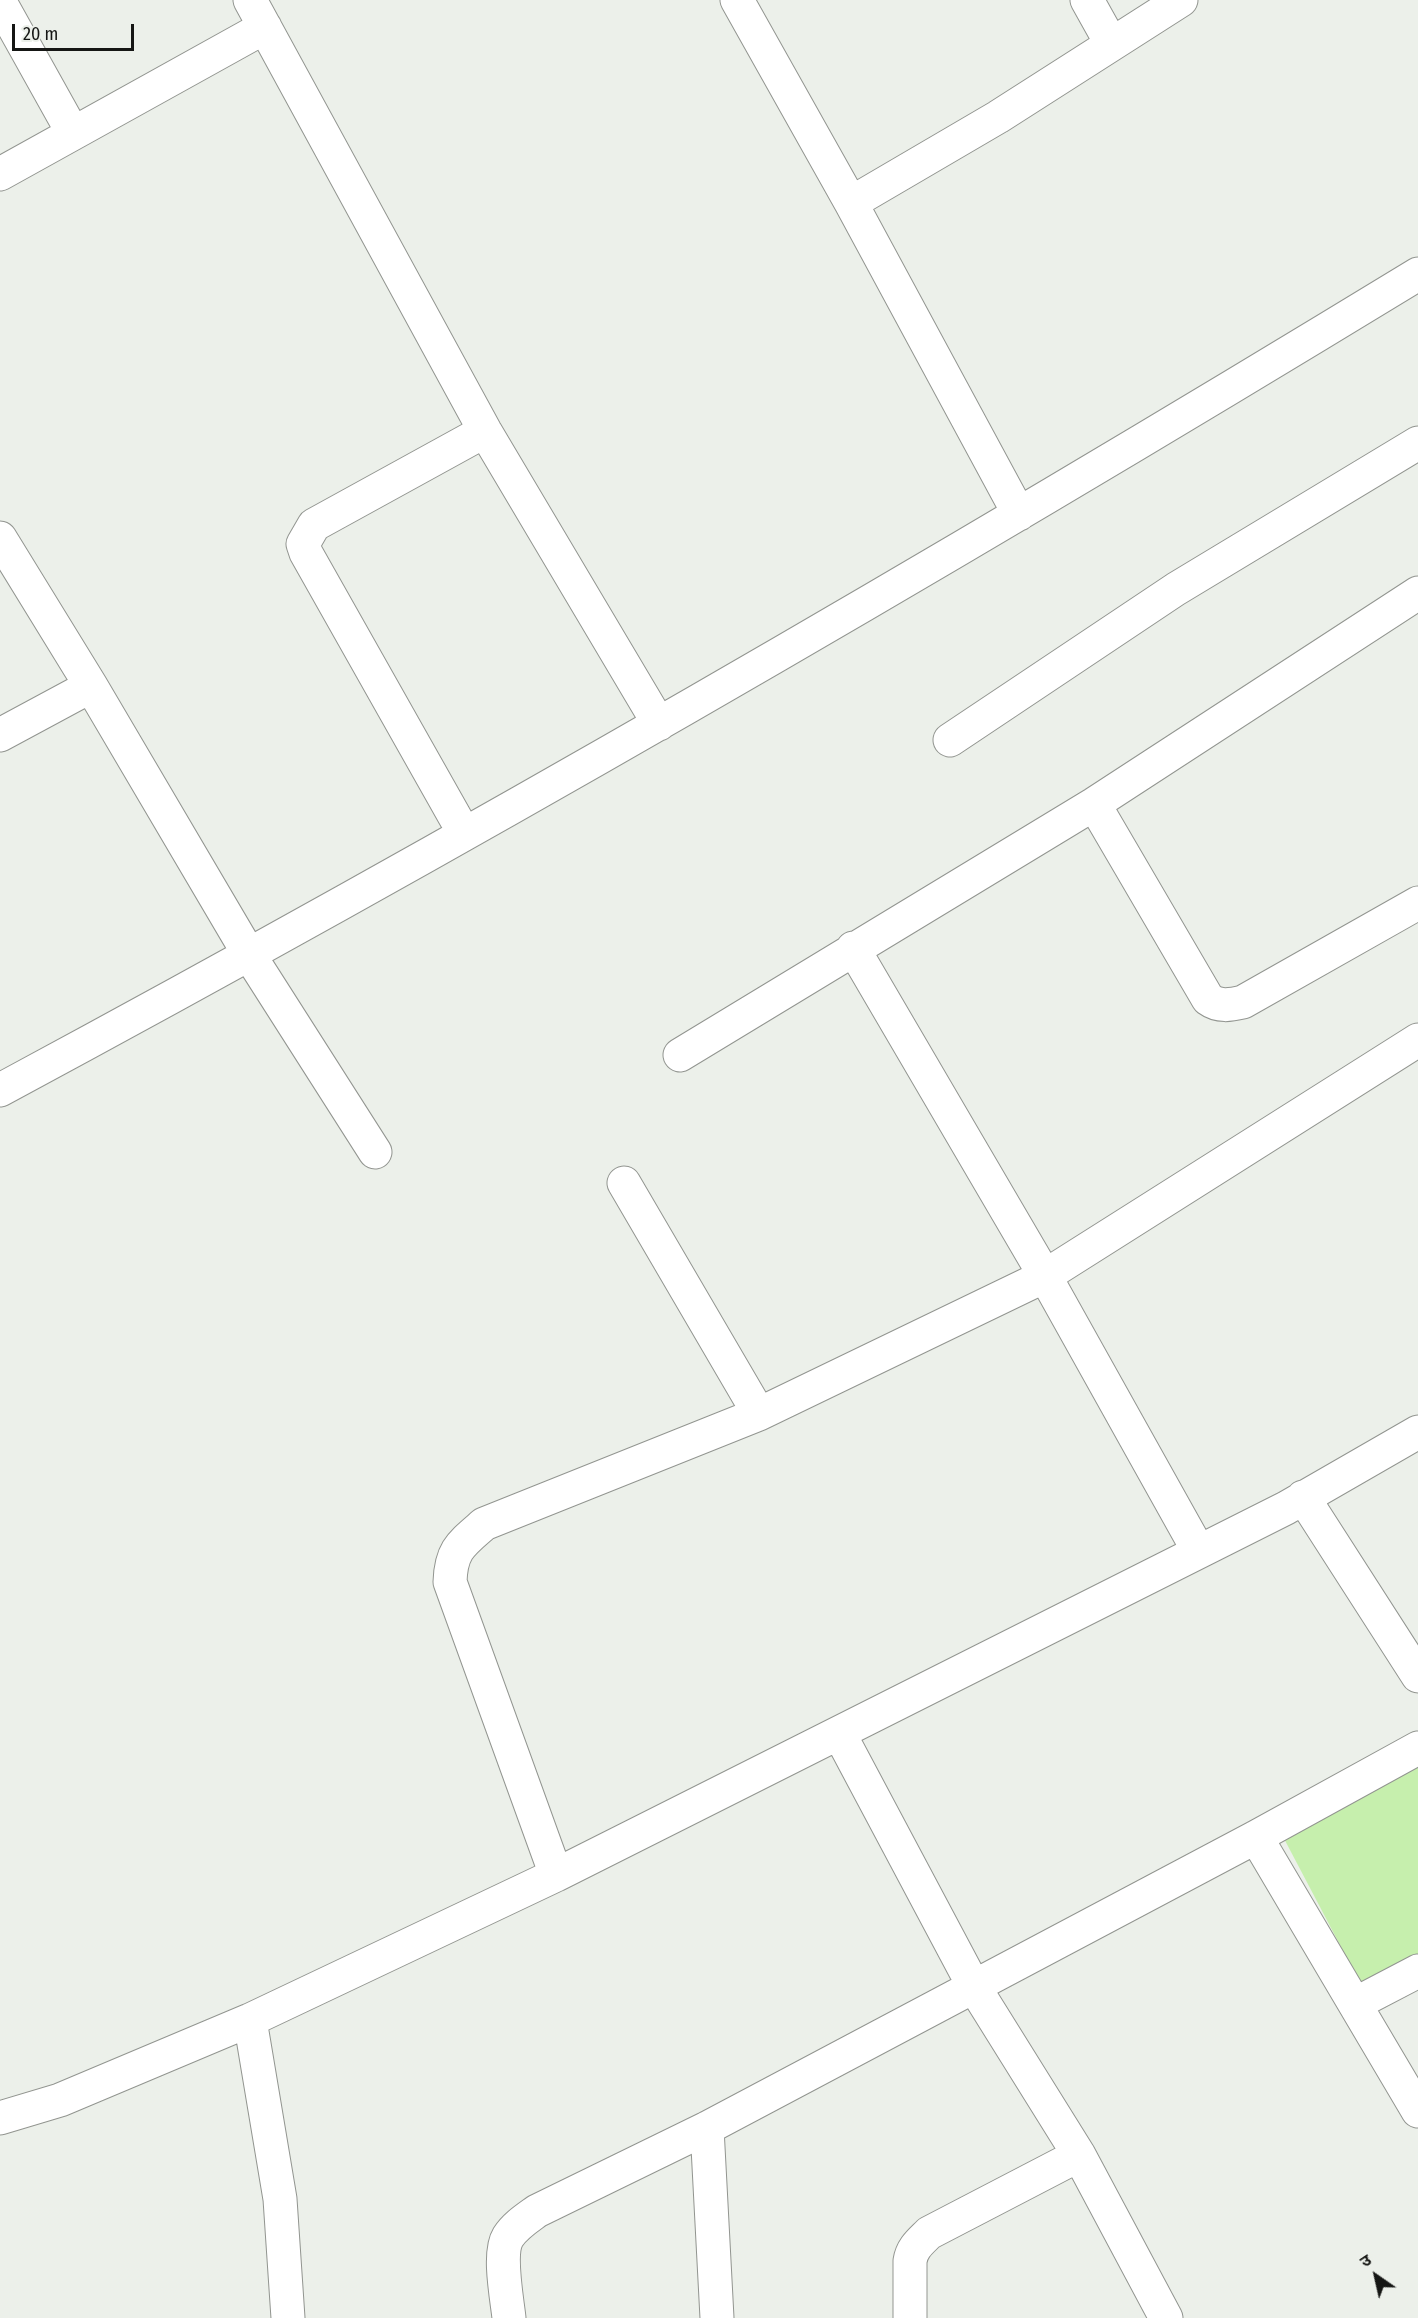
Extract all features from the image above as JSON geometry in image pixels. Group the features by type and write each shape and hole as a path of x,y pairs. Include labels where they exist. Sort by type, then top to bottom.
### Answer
{"street":[{"path":"737,0 851,202 1019,514"},
{"path":"1087,0 1111,43"},
{"path":"851,202 998,117 1181,0"},
{"path":"0,2 73,133"},
{"path":"0,174 73,133 257,13 485,431 658,724"},
{"path":"0,1090 250,956 658,724 1019,514 1418,274"},
{"path":"464,833 303,544 306,534 314,525 485,431"},
{"path":"950,740 1176,589 1418,443"},
{"path":"0,538 91,686 250,956 375,1152"},
{"path":"680,1055 853,948 1094,804 1418,593"},
{"path":"0,735 91,686"},
{"path":"1094,804 1208,999 1214,1004 1228,1006 1243,1002 1418,903"},
{"path":"853,948 1045,1276 1198,1550"},
{"path":"556,1875 450,1582 451,1563 457,1548 484,1524 759,1414 1045,1276 1418,1040"},
{"path":"624,1183 759,1414"},
{"path":"0,2118 60,2100 250,2020 556,1875 1304,1497 1418,1432"},
{"path":"1304,1497 1418,1676"},
{"path":"839,1733 973,1985 1079,2155 1166,2318"},
{"path":"509,2318 503,2253 506,2239 515,2227 537,2211 706,2128 1256,1837 1418,1748"},
{"path":"1256,1837 1418,2111"},
{"path":"1355,2004 1418,1971"},
{"path":"250,2020 280,2199 288,2318"},
{"path":"706,2128 717,2318"},
{"path":"910,2318 911,2252 929,2233 1079,2155"}],"green space":[{"path":"1418,1759 1418,1954 1361,1985 1280,1831"}]}
